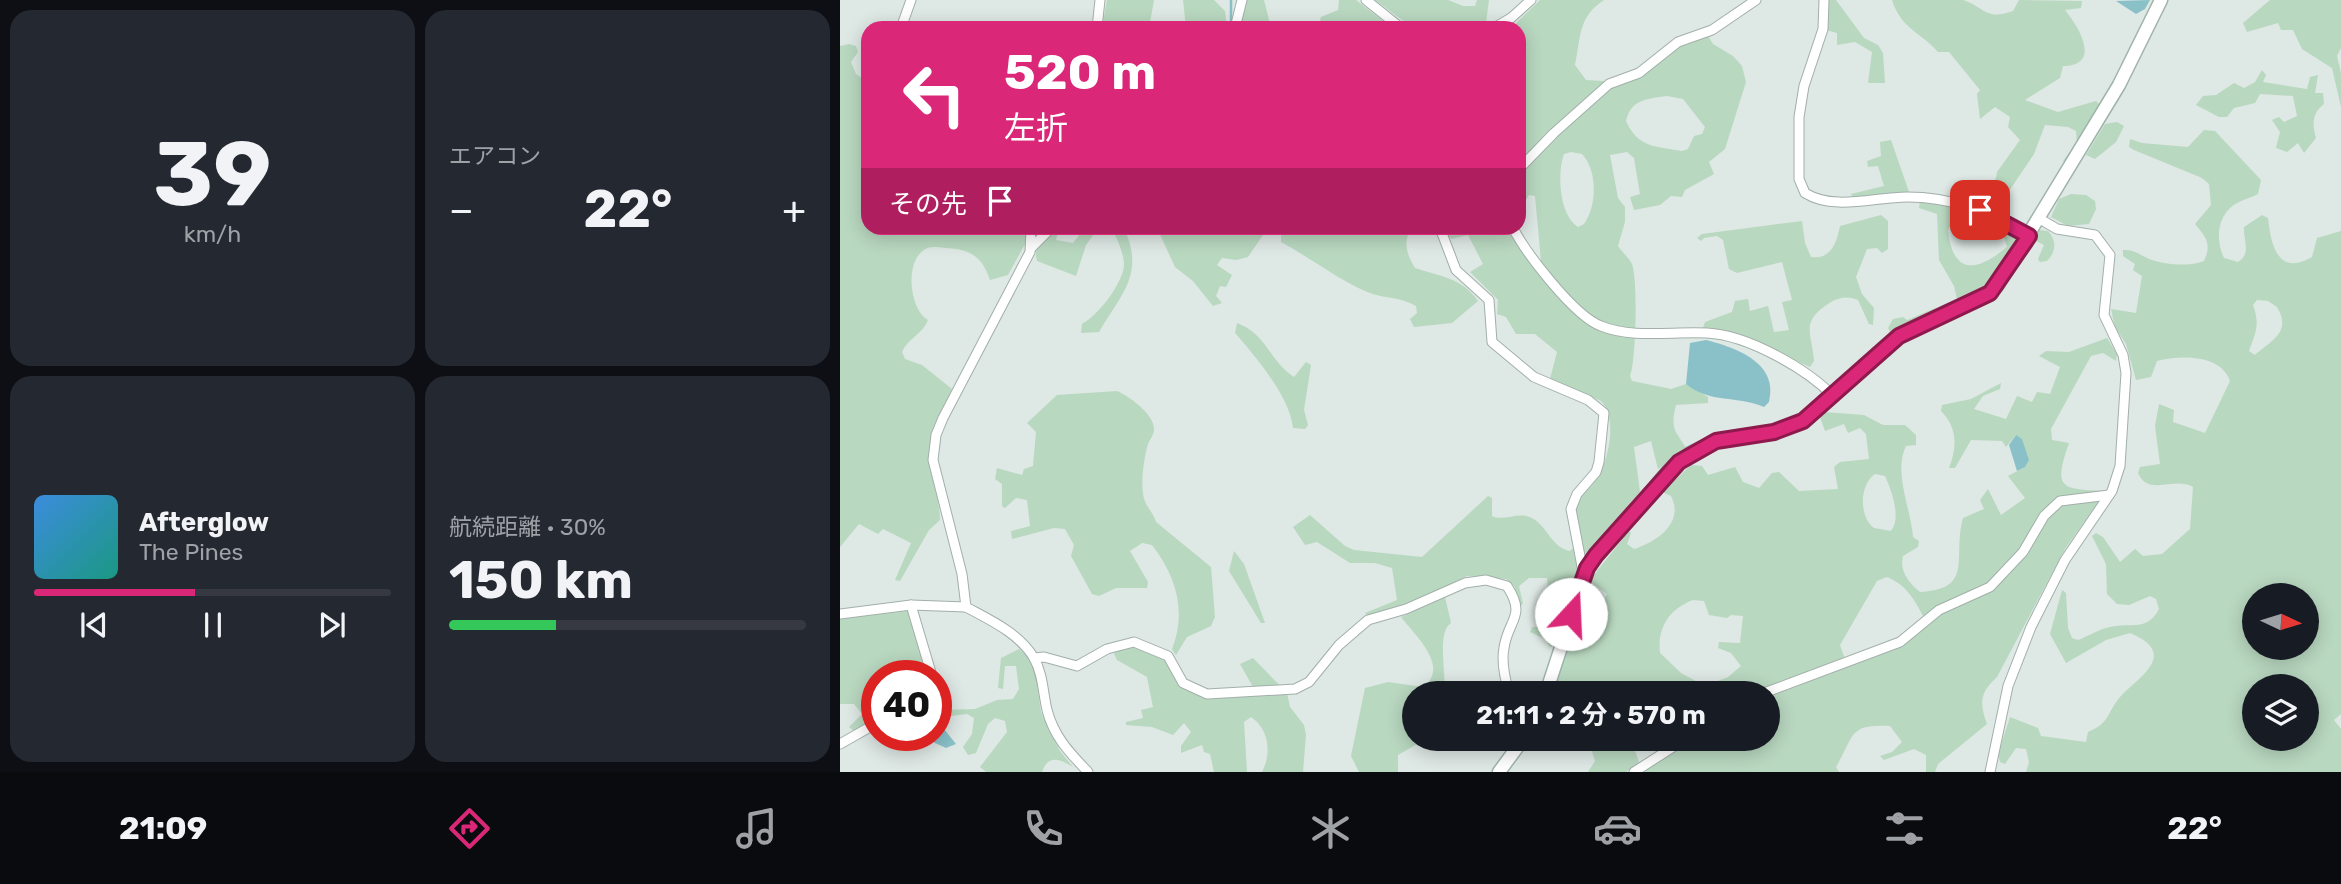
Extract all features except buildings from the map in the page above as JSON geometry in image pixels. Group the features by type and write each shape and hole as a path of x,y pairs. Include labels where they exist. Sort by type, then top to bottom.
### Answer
{"street":[{"path":"904,21 911,0"},
{"path":"1098,21 1100,0"},
{"path":"1238,21 1242,0"},
{"path":"1366,0 1392,21"},
{"path":"1506,21 1531,0"},
{"path":"1526,162 1553,133 1609,84 1639,73 1678,42 1712,30 1756,0"},
{"path":"1824,0 1823,29 1804,86 1799,117 1799,179 1805,193 1823,201 1909,197 1958,204 1992,214 2029,236"},
{"path":"1550,681 1584,577 1596,555 1647,494 1684,457 1716,441 1784,429 1811,416 1899,336 1990,293 2040,219 2119,85 2161,0"},
{"path":"1990,772 2006,696 2031,627 2065,560 2109,495 2120,466 2126,373 2123,355 2104,315 2110,255 2095,235 2057,229 2040,219"},
{"path":"1031,235 1032,247"},
{"path":"966,607 962,574 933,460 934,447 943,418 1032,247 1044,235"},
{"path":"1443,235 1456,270 1489,300 1492,342 1534,377 1588,400 1604,413 1600,462 1596,472 1573,501 1571,509 1584,577"},
{"path":"1518,235 1554,285 1599,326 1626,331 1710,333 1739,341 1803,369 1833,396"},
{"path":"1780,686 1827,667 1881,651 1911,636 1939,610 1990,587 2024,552 2052,506 2071,497 2109,495"},
{"path":"1034,658 1044,657 1077,666 1107,649 1134,642 1148,645 1168,656 1183,683 1207,694 1295,689 1310,682 1339,645 1368,620 1414,606 1465,583 1486,580 1501,582 1507,586 1517,604 1516,618 1503,651 1507,681"},
{"path":"911,605 927,660"},
{"path":"840,614 911,605 966,607 1014,636 1034,658 1057,736 1088,772"},
{"path":"840,744 861,732"},
{"path":"1499,772 1514,751"},
{"path":"1634,772 1667,751"}],"green space":[{"path":"1107,0 1154,0 1150,21 1103,21"},
{"path":"1183,0 1214,0 1225,11 1226,21 1185,21"},
{"path":"1245,0 1264,0 1269,21 1240,21"},
{"path":"1339,0 1356,0 1383,21 1320,21 1321,17 1338,10"},
{"path":"1375,0 1448,0 1463,6 1475,6 1477,0 1489,0 1486,21 1404,21"},
{"path":"1540,0 1604,0 1585,20 1575,65 1586,80 1604,81 1610,88 1677,46 1708,36 1713,44 1733,56 1742,66 1746,82 1725,149 1709,162 1714,174 1685,190 1682,197 1671,196 1660,205 1634,210 1630,197 1640,194 1634,158 1627,152 1610,155 1618,198 1625,207 1625,222 1618,246 1631,262 1634,273 1635,339 1630,376 1632,381 1671,389 1686,384 1708,397 1708,403 1676,405 1674,425 1686,448 1658,469 1651,441 1634,447 1640,492 1598,545 1569,601 1554,645 1550,647 1545,639 1530,632 1532,627 1546,627 1550,613 1547,578 1529,578 1519,586 1523,604 1520,606 1514,586 1506,579 1467,576 1409,605 1368,616 1365,613 1397,600 1392,568 1375,563 1350,563 1317,542 1305,545 1293,527 1310,515 1345,546 1354,550 1422,557 1488,496 1492,498 1492,516 1527,516 1537,522 1564,549 1570,551 1577,544 1576,505 1598,476 1607,454 1610,431 1606,409 1601,401 1550,379 1557,352 1535,334 1516,334 1506,317 1497,314 1498,300 1470,272 1483,264 1468,235 1514,235 1535,265 1541,261 1535,196 1529,195 1526,200 1526,21 1518,21","holes":["1667,96 1683,99 1705,127 1702,134 1694,136 1688,149 1682,151 1648,144 1636,136 1626,121 1632,108 1641,101","1564,154 1582,154 1591,170 1594,189 1588,217 1584,224 1578,227 1563,204 1560,182"]},
{"path":"1826,0 1836,0 1864,38 1878,45 1883,53 1885,83 1868,83 1872,52 1855,42 1837,45 1837,33 1826,30"},
{"path":"1892,0 1963,0 1991,14 2013,11 2019,0 2082,1 2081,8 2065,10 2081,34 2085,52 2082,59 2075,64 2063,66 2060,78 2025,100 2058,112 2096,101 2101,106 2068,164 2063,161 2077,142 2076,131 2068,127 2045,125 2034,154 2001,203 1992,198 1997,172 2020,140 2008,127 2010,117 1995,107 1980,119 1977,94 1980,90 1949,52 1938,52 1906,24"},
{"path":"2270,0 2341,0 2341,48 2337,56 2341,73 2341,107 2332,68 2302,49 2293,30 2281,30 2278,23 2247,32 2243,23"},
{"path":"840,46 856,46 858,52 851,62 856,74 861,77 861,235 1026,235 1025,244 1008,275 990,280 983,265 974,255 954,249 926,249 918,256 914,265 914,297 917,307 928,320 902,352 905,359 922,365 952,389 931,439 929,461 940,520 929,530 900,581 895,580 911,543 883,529 878,534 859,524 840,547"},
{"path":"2262,70 2266,75 2263,82 2307,89 2310,77 2318,75 2315,93 2323,93 2324,104 2314,119 2316,138 2304,153 2298,143 2287,152 2276,148 2280,132 2272,120 2279,117 2284,122 2297,116 2293,96 2260,94 2255,103 2234,108 2227,117 2219,117 2196,105 2203,96 2216,95 2234,83 2244,88 2255,82"},
{"path":"2117,122 2124,126 2116,142 2095,159 2086,155 2105,124"},
{"path":"2204,130 2215,131 2261,180 2258,194 2230,208 2222,220 2219,243 2224,258 2238,262 2245,255 2244,227 2262,215 2268,218 2271,238 2278,255 2291,263 2312,257 2317,238 2341,231 2341,714 2334,720 2341,729 2341,772 2026,772 2029,762 2026,749 2016,748 2005,764 2000,762 1998,754 2010,717 2038,728 2041,736 2086,742 2088,732 2104,721 2120,697 2150,666 2154,657 2152,649 2145,641 2130,633 2106,640 2066,663 2050,634 2062,590 2066,593 2068,628 2072,638 2078,640 2106,628 2138,625 2154,616 2159,609 2156,599 2150,596 2129,605 2117,604 2107,594 2106,564 2092,536 2096,533 2103,537 2120,562 2135,549 2143,556 2162,554 2190,529 2193,487 2186,484 2148,484 2138,473 2140,467 2160,464 2155,426 2159,404 2174,410 2173,422 2205,433 2230,381 2225,372 2209,361 2188,358 2157,361 2151,377 2136,380 2126,344 2115,327 2111,309 2136,313 2142,276 2133,270 2135,264 2123,256 2123,250 2134,251 2155,261 2184,265 2204,261 2208,250 2207,241 2195,224 2211,205 2209,184 2202,178 2129,147 2130,139 2142,143 2188,147","holes":["2257,300 2268,301 2277,307 2281,316 2281,329 2278,335 2255,355 2249,351 2256,328 2253,305"]},
{"path":"1891,140 1909,192 1853,198 1851,194 1884,186 1878,166 1868,167 1867,161 1881,156 1880,142"},
{"path":"2071,194 2086,195 2095,201 2096,209 2089,224 2068,226 2051,217 2059,199"},
{"path":"1920,200 1985,215 1984,219 1963,216 1954,219 1948,230 1955,256 1968,265 1986,261 2007,247 2002,230 2006,227 2021,235 2006,266 1985,290 1891,334 1888,328 1893,319 1903,317 1907,320 1957,299 1954,286 1939,260 1937,214 1919,208"},
{"path":"1881,215 1888,221 1888,249 1882,253 1877,248 1867,249 1856,277 1862,294 1874,308 1873,325 1869,324 1858,300 1844,298 1831,302 1821,309 1811,322 1814,361 1810,367 1769,349 1703,328 1705,322 1732,312 1735,301 1748,299 1750,311 1768,306 1774,332 1789,330 1782,302 1792,300 1782,262 1737,273 1729,269 1723,240 1717,236 1701,241 1697,238 1702,234 1802,221 1805,243 1811,257 1818,257 1824,256 1832,249 1840,226"},
{"path":"2039,230 2048,231 2054,246 2047,261 2040,262 2038,259 2044,245 2034,240"},
{"path":"1048,235 1057,235 1056,240 1073,243 1079,235 1093,235 1086,245 1076,276 1037,261 1036,251"},
{"path":"1115,235 1127,235 1132,258 1128,283 1099,332 1081,333 1082,324 1107,301 1117,286 1124,266"},
{"path":"1160,235 1263,235 1248,257 1236,260 1222,258 1217,265 1232,275 1226,287 1220,286 1216,296 1222,303 1213,306 1193,281 1175,267"},
{"path":"1281,235 1408,235 1407,248 1415,268 1457,282 1478,301 1452,323 1414,327 1410,319 1417,313 1416,306 1365,291 1281,242"},
{"path":"1446,235 1468,235 1452,239"},
{"path":"1237,323 1255,334 1278,363 1294,377 1306,362 1311,365 1304,410 1308,425 1305,429 1293,428 1291,416 1279,391 1262,365 1235,333"},
{"path":"2107,338 2117,354 2116,361 2103,353 2091,356 2051,429 2052,440 2069,443 2062,470 2064,484 2079,489 2106,491 2065,549 1997,677 1984,693 1982,704 1987,724 1938,764 1935,772 1926,772 1926,755 1914,749 1884,760 1880,756 1892,752 1902,742 1890,726 1876,726 1867,727 1854,734 1836,767 1839,772 1646,772 1646,769 1672,754 1670,751 1780,751 1780,681 1718,681 1728,677 1741,666 1731,653 1718,648 1719,642 1740,643 1743,616 1731,615 1727,618 1709,615 1704,601 1693,600 1671,614 1663,628 1660,644 1660,653 1681,673 1696,681 1555,681 1565,658 1573,627 1590,629 1607,594 1589,581 1629,531 1631,533 1627,544 1634,549 1651,542 1666,530 1674,515 1674,506 1671,496 1662,492 1691,465 1702,466 1708,475 1735,467 1743,482 1759,488 1772,473 1779,472 1799,491 1838,489 1834,467 1840,462 1869,459 1866,434 1860,428 1848,433 1844,424 1825,431 1820,417 1824,412 1864,415 1883,425 1905,425 1916,435 1916,445 1906,446 1901,467 1913,537 1919,541 1918,547 1903,556 1902,567 1909,581 1920,592 1937,590 1948,585 1955,578 1958,569 1963,518 1984,509 1980,500 1988,489 2001,515 2025,498 2008,476 2025,467 2016,435 2006,447 2002,441 1971,440 1955,468 1949,468 1954,453 1954,438 1951,424 1941,411 1942,405 1971,399 2001,383 2000,389 1983,396 1974,409 2006,419 2017,396 2032,402 2037,392 2050,394 2060,367 2039,356 2046,351 2069,352","holes":["1875,474 1885,476 1896,511 1891,531 1874,528 1869,523 1863,501 1870,479","1887,577 1907,591 1927,624 1890,649 1847,665 1840,645 1877,581"]},
{"path":"1117,391 1140,406 1153,423 1154,431 1144,462 1143,493 1156,522 1211,567 1215,617 1211,626 1187,637 1176,655 1172,649 1179,621 1177,594 1167,569 1152,545 1142,543 1130,551 1148,582 1147,588 1116,588 1099,596 1092,594 1071,556 1074,545 1065,529 1054,528 1012,539 1011,531 1030,526 1027,500 1016,498 1005,508 1002,506 1002,484 995,479 997,468 1022,475 1024,469 1033,466 1036,432 1027,423 1057,395"},
{"path":"1234,551 1244,564 1265,623 1261,623 1229,571"},
{"path":"1445,597 1451,623 1444,635 1445,681 1429,681 1433,670 1432,661 1421,641 1401,617"},
{"path":"908,611 923,660 861,660 861,713 854,704 840,704 840,619"},
{"path":"1129,646 1151,650 1169,661 1176,675 1189,685 1206,695 1222,698 1257,694 1240,664 1253,658 1287,693 1290,707 1304,725 1306,735 1303,772 1262,772 1267,757 1267,742 1262,728 1251,717 1244,722 1247,772 1214,772 1210,754 1204,752 1202,745 1181,753 1181,746 1191,732 1184,723 1173,735 1152,727 1126,725 1126,722 1143,718 1141,710 1153,707 1147,677 1117,660 1114,654 1118,649"},
{"path":"1019,649 1028,657 1035,671 1041,712 1060,751 1073,767 1051,760 1042,772 986,772 980,767 1007,732 1005,721 995,718 988,724 976,753 968,755 963,747 972,734 974,718 967,714 952,716 952,710 975,709 997,700 1013,699 1019,689 1016,666 1005,666 1003,689 998,688 1001,658"},
{"path":"1388,682 1402,684 1402,751 1405,751 1398,755 1398,772 1359,772 1351,756 1365,688"},
{"path":"861,715 861,728 855,732 849,727"},
{"path":"1592,751 1635,751 1639,762 1626,772 1588,772 1595,761"}],"water":[{"path":"2150,0 2145,9 2136,14 2116,1"},
{"path":"1706,340 1742,353 1762,367 1770,388 1769,402 1764,407 1714,397 1686,384 1690,343"},
{"path":"2016,435 2022,439 2029,460 2025,467 2017,471 2009,445"}],"waterway":[{"path":"1231,0 1231,21"}],"route":[{"path":"1571,614 1587,568 1596,555 1668,471 1690,453 1716,441 1774,432 1803,421 1899,336 1990,293 2029,236 1980,210"}]}
